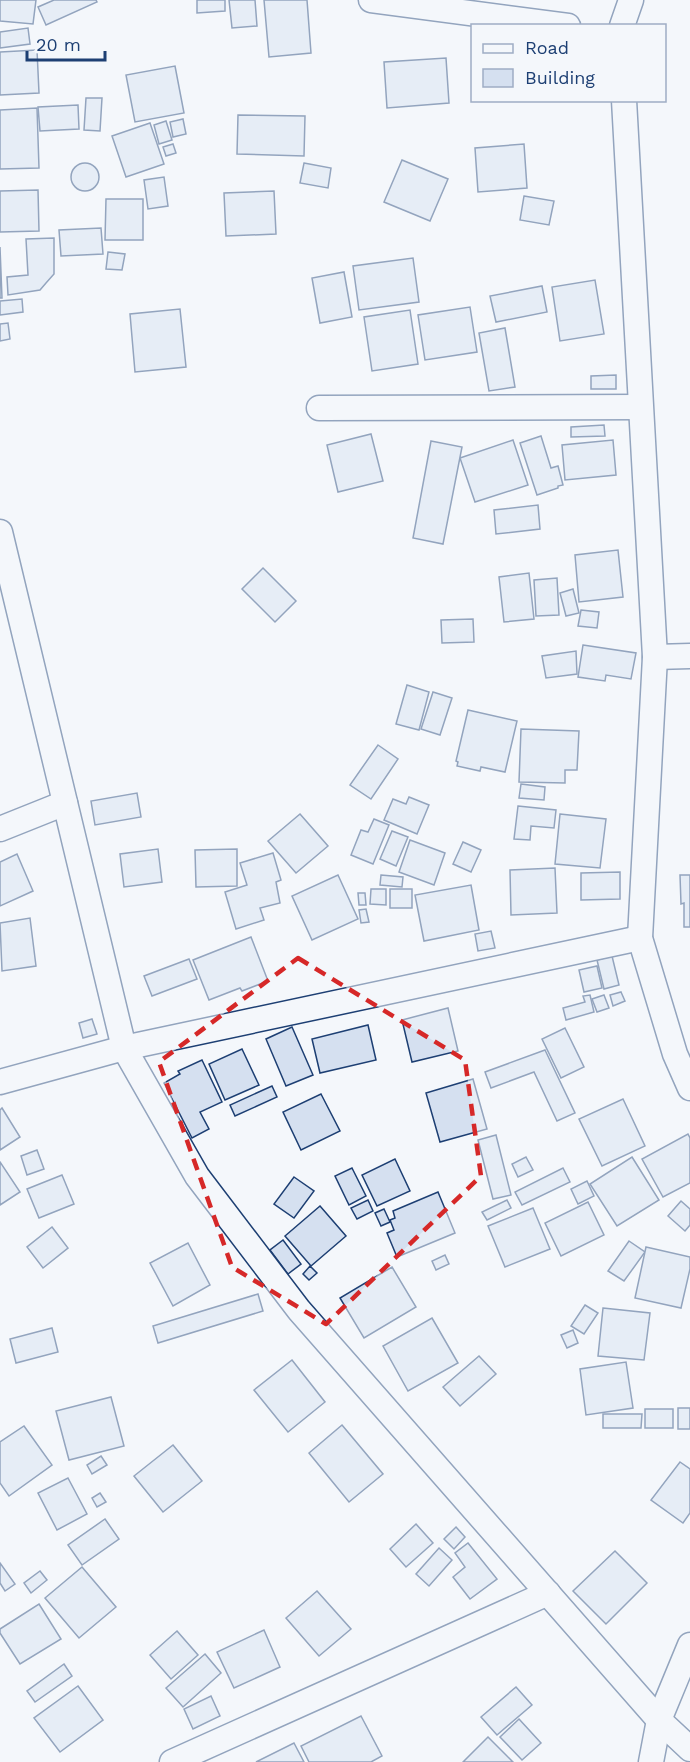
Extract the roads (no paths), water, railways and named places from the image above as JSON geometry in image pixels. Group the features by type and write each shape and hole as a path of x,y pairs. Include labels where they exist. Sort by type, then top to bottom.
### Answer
{"street":[{"path":"371,0 553,24"},
{"path":"623,24 631,0"},
{"path":"624,102 655,657 640,938 675,1054 690,1088"},
{"path":"320,408 640,407"},
{"path":"0,532 124,1048 197,1176 299,1310 659,1720 690,1749"},
{"path":"655,657 690,656"},
{"path":"0,829 65,803"},
{"path":"0,1082 124,1048 640,938"},
{"path":"172,1762 548,1593"},
{"path":"651,1762 659,1720 690,1645"}]}
